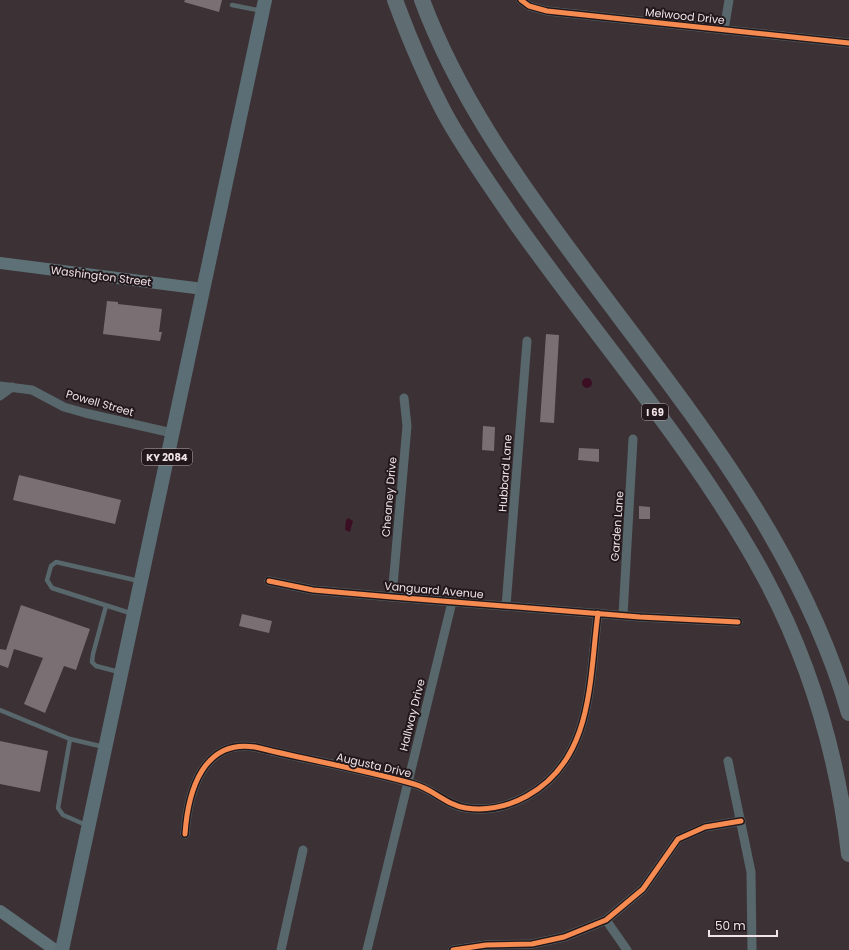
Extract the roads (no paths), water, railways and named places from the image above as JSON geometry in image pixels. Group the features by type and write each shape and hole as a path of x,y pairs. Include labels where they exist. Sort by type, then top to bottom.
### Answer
{"highway":[{"name":"I 69","path":"395,0 433,90 472,159 550,272 623,368 706,483 742,537 765,579 799,652 825,727 841,799 849,854"},
{"name":"I 69","path":"422,0 454,72 504,159 702,429 761,516 789,565 810,608 833,666 849,713"}],"main road":[{"name":"KY 2084","path":"62,950 264,6"}],"street":[{"name":"Melwood Drive","path":"521,0 529,6 546,11 849,43"},
{"path":"724,30 729,0"},
{"name":"Washington Street","path":"0,263 203,289"},
{"name":"Hubbard Lane","path":"506,606 527,341"},
{"name":"Powell Street","path":"0,386 32,390 64,407 172,433"},
{"path":"0,396 12,387"},
{"name":"Cheaney Drive","path":"392,597 407,426 404,398"},
{"name":"Garden Lane","path":"623,615 633,439"},
{"name":"Vanguard Avenue","path":"268,581 313,590 623,615"},
{"name":"Hallway Drive","path":"367,950 452,602"},
{"name":"Augusta Drive","path":"185,834 191,801 204,767 215,754 239,745 255,746 408,783 424,788 457,806 483,808 502,806 519,800 536,791 551,779 568,758 582,723 590,686 598,613"},
{"path":"623,615 738,622"},
{"path":"728,761 751,872 752,950"},
{"path":"453,950 486,945 532,944 564,937 606,920 643,889 678,839 705,827 740,821"},
{"path":"281,950 303,850"},
{"path":"0,911 55,950"},
{"path":"606,920 627,950"}],"lane":[{"path":"232,5 264,6"},
{"path":"133,614 52,588 47,580 51,566 56,562 141,581"},
{"path":"106,606 92,662 96,666 121,673"},
{"path":"0,710 70,739 105,747"},
{"path":"70,739 58,808 63,816 88,826"}]}
